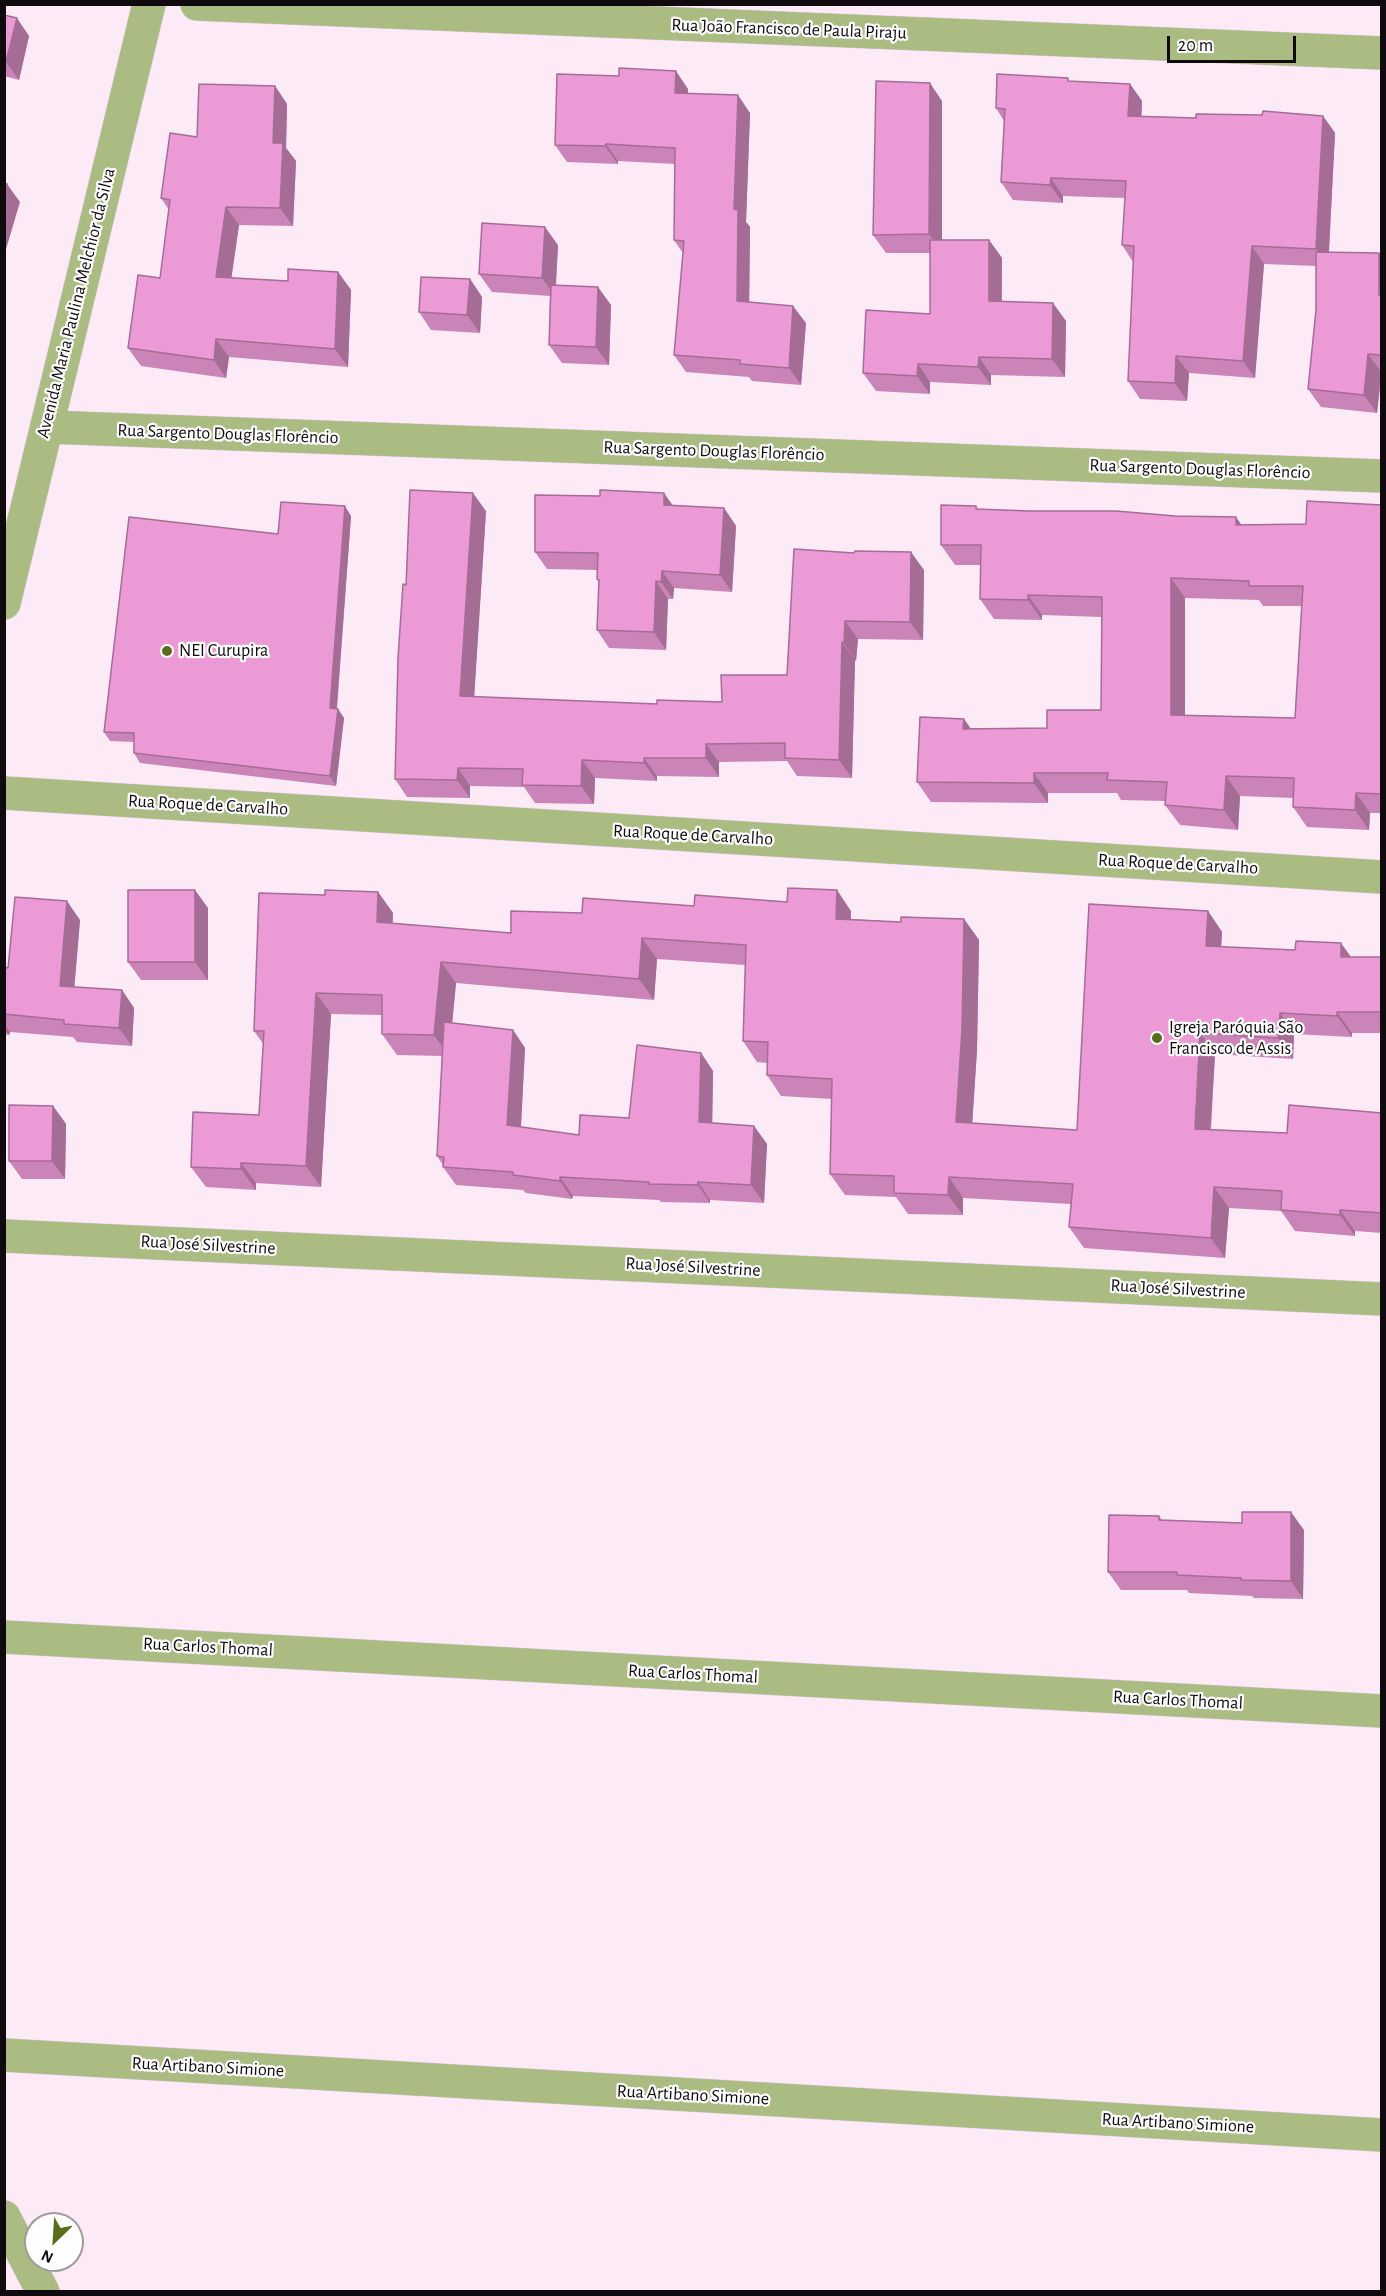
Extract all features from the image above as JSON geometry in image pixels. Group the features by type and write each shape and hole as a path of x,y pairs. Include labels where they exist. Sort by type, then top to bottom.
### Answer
{"street":[{"name":"Avenida Maria Paulina Melchior da Silva","path":"4,603 149,4"},
{"name":"Rua João Francisco de Paula Piraju","path":"197,4 1382,53"},
{"name":"Rua Sargento Douglas Florêncio","path":"46,427 1382,476"},
{"name":"Rua Roque de Carvalho","path":"4,793 1382,877"},
{"name":"Rua José Silvestrine","path":"4,1236 1382,1299"},
{"name":"Rua Carlos Thomal","path":"4,1636 1382,1711"},
{"name":"Rua Artibano Simione","path":"4,2055 1382,2135"},
{"path":"4,2217 43,2292"}],"building":[{"path":"4,15 17,18 6,62 4,61"},
{"path":"619,68 676,71 675,93 738,95 734,209 738,210 737,301 793,306 789,368 740,364 740,360 674,355 684,241 674,240 675,148 606,144 605,146 555,145 557,74 619,76"},
{"path":"997,74 1130,84 1128,116 1196,118 1196,114 1262,115 1263,111 1323,116 1316,249 1252,246 1243,361 1176,356 1175,383 1128,381 1134,246 1122,245 1126,181 1051,178 1050,185 1001,182 1005,109 996,108"},
{"path":"876,81 930,83 929,234 873,235"},
{"path":"199,84 275,86 273,143 283,143 280,208 226,207 216,277 288,281 288,269 338,272 335,349 216,339 214,360 128,348 138,275 160,278 170,200 161,198 170,133 197,137"},
{"path":"482,223 545,227 542,278 479,274"},
{"path":"930,240 989,240 989,301 1053,303 1052,359 979,357 978,367 918,364 917,376 863,373 866,310 930,314"},
{"path":"1316,252 1379,253 1382,355 1368,354 1364,395 1308,389 1316,310"},
{"path":"421,277 470,279 467,315 419,312"},
{"path":"551,285 598,287 596,347 549,345"},
{"path":"410,490 473,493 460,696 657,704 657,700 722,702 721,675 787,675 794,549 854,553 855,551 911,552 910,622 845,621 844,643 842,642 839,760 785,758 785,743 706,744 706,758 644,758 644,763 582,760 581,786 522,785 523,769 458,768 457,780 395,779 398,658 403,584 406,585"},
{"path":"600,490 664,493 664,505 724,508 720,575 662,571 661,582 656,581 654,632 597,630 598,553 535,552 535,495 600,496"},
{"path":"1307,501 1382,505 1382,794 1356,793 1355,810 1293,807 1294,778 1226,776 1224,810 1165,805 1167,782 1107,780 1108,773 1034,773 1034,783 917,782 920,717 964,719 963,729 1047,728 1047,710 1101,710 1102,597 1028,595 1028,600 980,599 981,545 941,545 941,505 976,506 976,509 1116,511 1175,516 1236,517 1236,525 1306,524","holes":["1171,578 1249,581 1249,586 1303,586 1295,718 1171,715"]},
{"name":"NEI Curupira","path":"281,502 345,506 330,708 338,709 330,776 134,753 134,733 104,732 129,517 278,534"},
{"path":"788,888 837,890 836,919 901,922 901,917 964,919 962,1029 956,1122 1077,1130 1089,904 1208,911 1206,946 1295,950 1296,941 1341,943 1341,957 1382,957 1382,1012 1337,1012 1337,1016 1280,1013 1278,1038 1200,1033 1195,1129 1287,1133 1289,1105 1382,1113 1382,1213 1340,1210 1340,1215 1281,1210 1282,1191 1214,1187 1211,1238 1069,1227 1073,1184 949,1177 948,1195 894,1193 894,1176 830,1174 832,1079 767,1075 768,1042 743,1041 746,945 642,938 639,979 441,962 434,1035 382,1034 382,995 316,993 306,1166 241,1163 241,1169 191,1167 193,1112 259,1115 264,1031 254,1031 259,893 325,895 325,890 378,892 377,922 511,933 511,911 582,913 583,898 694,906 695,895 787,902"},
{"path":"128,890 195,890 195,962 128,962"},
{"path":"15,897 67,901 60,986 122,990 119,1028 64,1024 64,1020 4,1014 4,967 8,968"},
{"path":"444,1022 513,1030 507,1125 579,1135 580,1115 629,1118 637,1045 701,1053 699,1122 754,1126 751,1185 698,1182 698,1185 649,1184 649,1182 560,1177 560,1181 513,1175 513,1172 443,1167 444,1157 437,1156"},
{"path":"9,1105 53,1106 52,1161 9,1161"},
{"path":"1242,1512 1291,1512 1291,1581 1177,1575 1177,1572 1108,1572 1109,1515 1159,1516 1159,1520 1242,1523"}],"place":[{"name":"NEI Curupira","path":"167,651"},
{"name":"Igreja Paróquia São Francisco de Assis","path":"1157,1038"}]}
